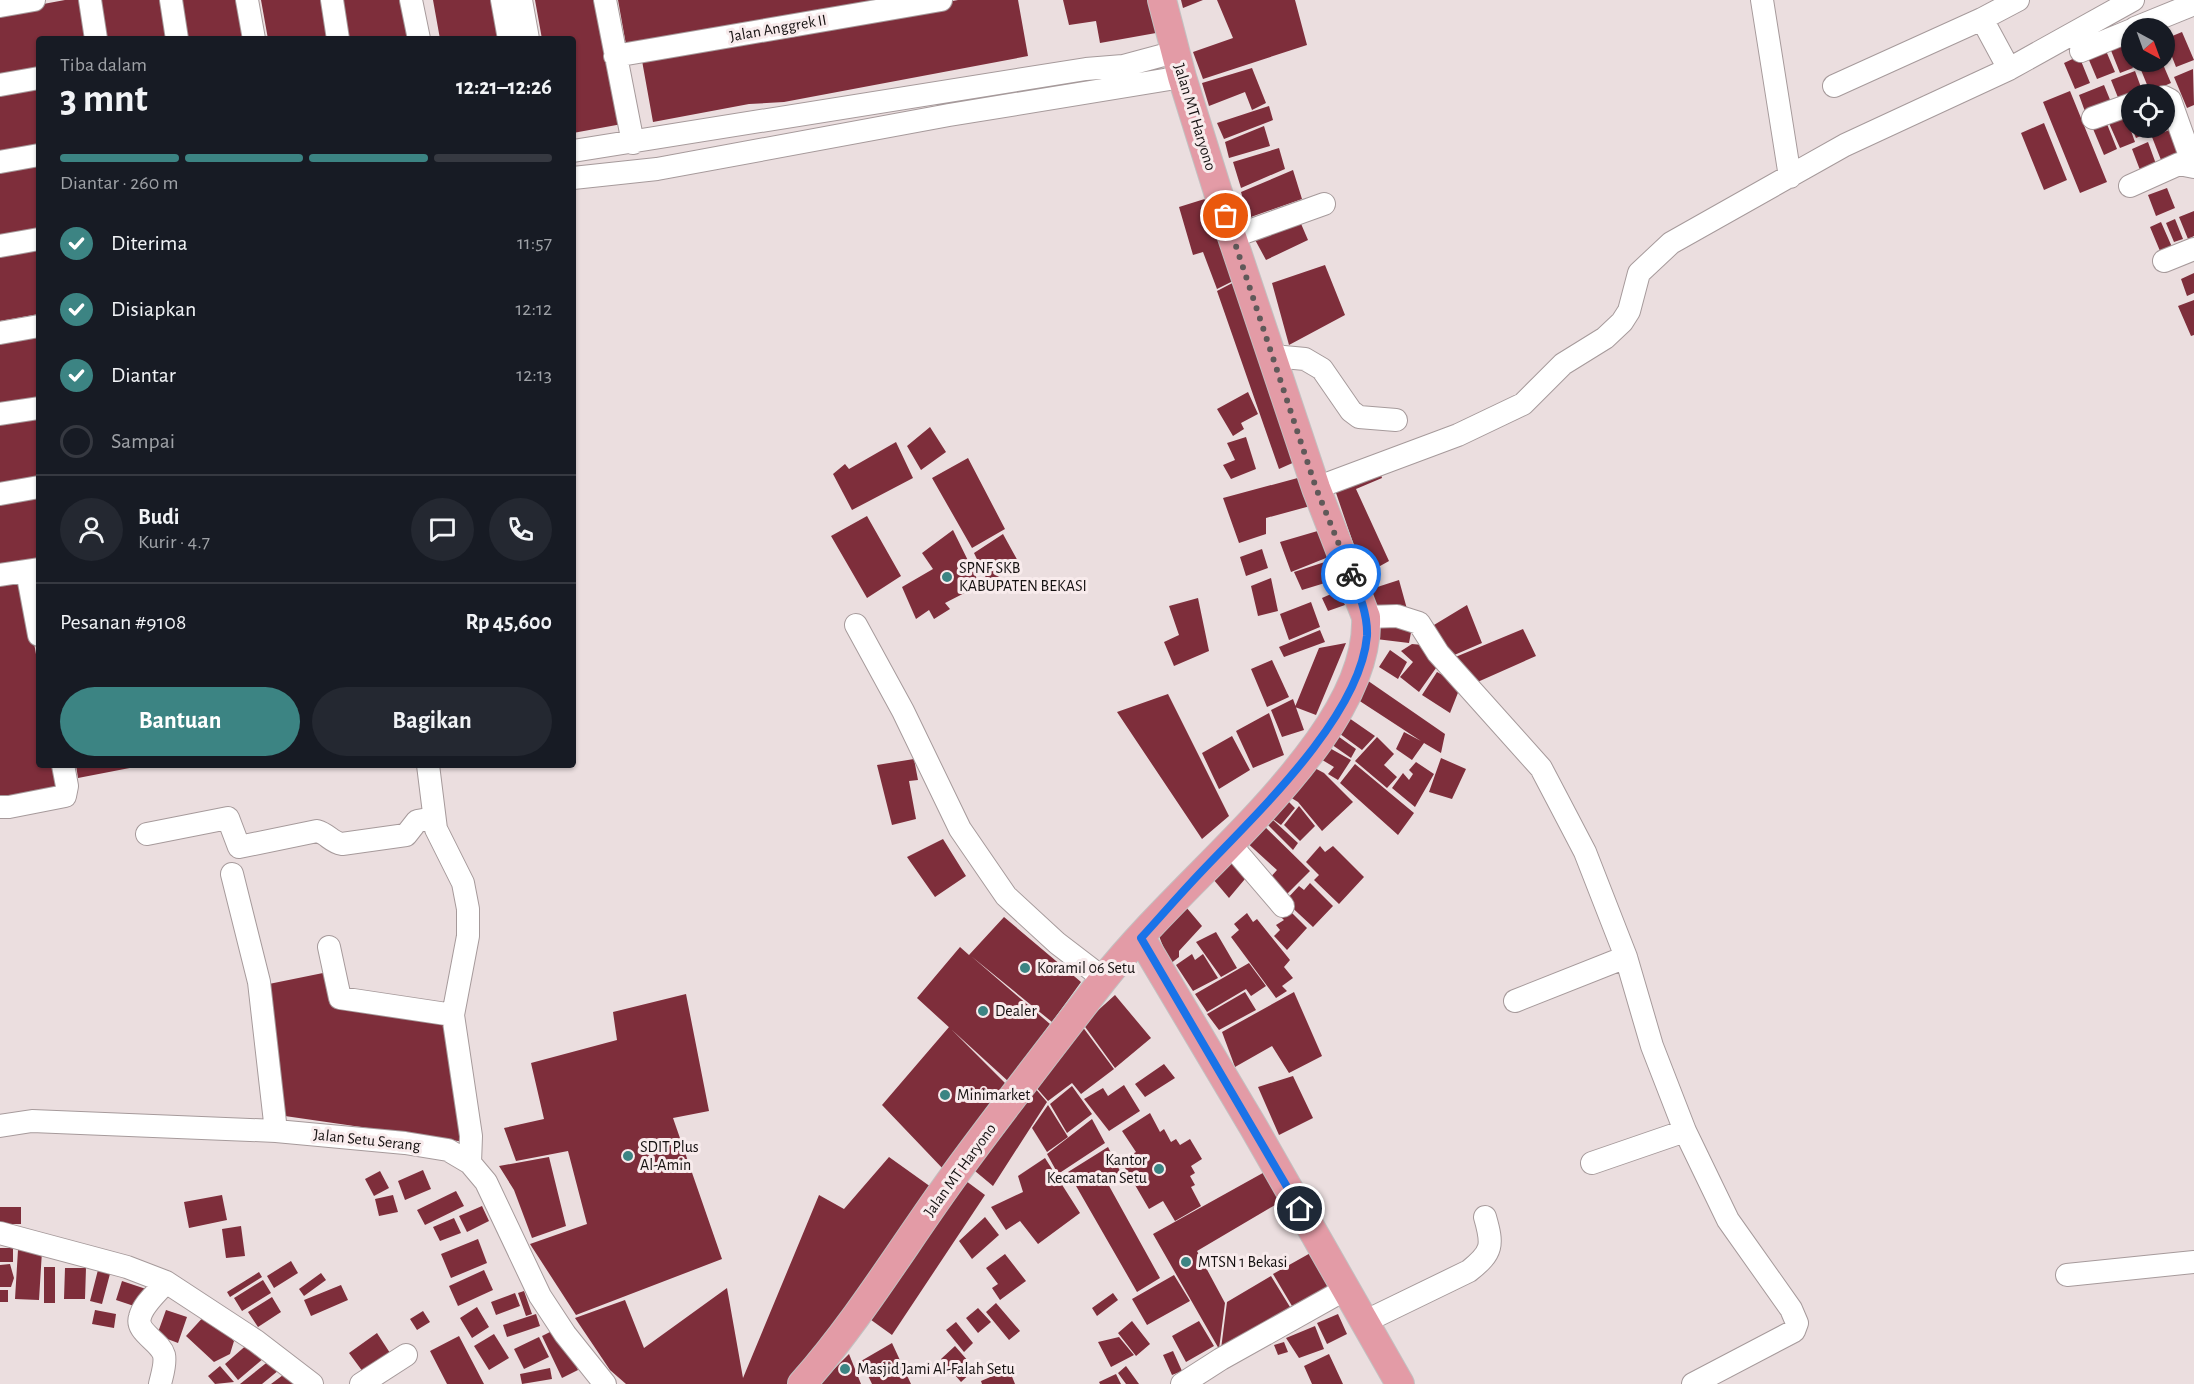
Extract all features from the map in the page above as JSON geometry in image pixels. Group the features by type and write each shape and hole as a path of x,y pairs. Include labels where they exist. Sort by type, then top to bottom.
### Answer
{"main road":[{"name":"Jalan MT Haryono","path":"802,1384 884,1278 953,1177 1104,979 1320,741 1350,687 1367,635 1366,617 1316,488 1274,356 1232,237 1178,64 1162,0"},
{"path":"1141,938 1400,1384"}],"street":[{"path":"0,6 34,0"},
{"path":"90,0 96,36"},
{"path":"171,0 177,36"},
{"path":"247,0 253,36"},
{"path":"332,0 338,36"},
{"path":"411,0 418,36"},
{"path":"502,0 508,36"},
{"path":"521,0 527,36"},
{"path":"605,0 633,143"},
{"name":"Jalan Anggrek II","path":"615,56 941,0"},
{"path":"1762,0 1790,177"},
{"path":"1834,86 1982,19 2018,0"},
{"path":"1316,488 1458,435 1523,404 1563,364 1605,338 1622,322 1629,311 1639,273 1671,243 1845,145 2009,69 2133,0"},
{"path":"2160,18 2194,4"},
{"path":"1982,19 2009,69"},
{"path":"2081,51 2121,34"},
{"path":"576,151 633,143 867,102 1086,69 1178,64"},
{"path":"576,178 657,169 949,115 1178,64"},
{"path":"0,85 36,79"},
{"path":"2093,118 2121,108"},
{"path":"2175,114 2194,167"},
{"path":"0,162 36,156"},
{"path":"2130,186 2179,164 2194,167"},
{"path":"1232,237 1324,204"},
{"path":"0,246 36,240"},
{"path":"2164,261 2194,249"},
{"path":"0,333 36,327"},
{"path":"1274,356 1305,359 1322,369 1351,411 1359,417 1396,420"},
{"path":"0,414 36,408"},
{"path":"0,494 36,488"},
{"path":"0,575 33,570 36,602"},
{"path":"1366,617 1397,616 1419,623 1438,653 1541,768 1585,852 1626,957 1652,1046 1685,1131 1728,1220 1784,1298 1797,1323 1794,1331 1694,1384"},
{"path":"856,625 903,711 960,829 1006,896 1057,944 1104,979"},
{"path":"0,807 65,795 67,786 64,768"},
{"path":"428,768 434,818 439,839 463,883 468,909 468,936 453,1015 457,1057 471,1136 470,1163"},
{"path":"147,834 228,818 239,847 317,831 325,833 335,843 342,844 406,835 417,821 434,818"},
{"path":"1229,843 1283,906"},
{"path":"232,874 259,982 276,1131"},
{"path":"329,947 338,997 453,1015"},
{"path":"1515,1001 1626,957"},
{"name":"Jalan Setu Serang","path":"0,1126 32,1121 276,1131 448,1150 470,1163 486,1182 547,1291 565,1334 604,1384"},
{"path":"1592,1163 1685,1131"},
{"path":"1364,1322 1478,1264 1488,1252 1491,1239 1485,1216"},
{"path":"0,1233 127,1267 166,1282 256,1341 312,1384"},
{"path":"2067,1275 2194,1262"},
{"path":"160,1384 165,1359 163,1353 142,1329 138,1320 166,1282"},
{"path":"1182,1384 1221,1359 1346,1290"},
{"path":"361,1384 406,1354"}],"building":[{"path":"65,0 83,0 89,36 36,36 36,75 0,81 0,12"},
{"path":"99,0 163,0 169,36 105,36"},
{"path":"179,0 243,0 249,36 185,36"},
{"path":"261,0 326,0 332,36 267,36"},
{"path":"342,0 407,0 413,36 348,36"},
{"path":"433,0 497,0 503,36 439,36"},
{"path":"535,0 600,0 622,124 576,132 576,36 541,36"},
{"path":"618,0 884,0 627,50"},
{"path":"958,0 1018,0 1028,56 784,102 749,104 653,122 641,55 772,35"},
{"path":"1063,0 1150,0 1156,33 1100,43 1096,21 1069,25"},
{"path":"1181,0 1203,0 1183,8"},
{"path":"1217,0 1295,0 1307,45 1203,79 1193,52 1233,38"},
{"path":"2182,32 2194,60 2176,67 2175,64 2175,35"},
{"path":"2121,43 2123,72 2120,73 2110,48"},
{"path":"2104,46 2115,72 2097,79 2086,53"},
{"path":"2079,56 2090,83 2075,89 2064,63"},
{"path":"1252,68 1266,103 1252,110 1245,92 1209,106 1202,83"},
{"path":"2193,69 2194,105 2187,108 2174,77"},
{"path":"2135,72 2140,84 2121,84 2121,99 2119,100 2111,80"},
{"path":"2142,72 2166,72 2171,83 2169,84 2147,84"},
{"path":"36,82 36,151 0,158 0,88"},
{"path":"2104,85 2113,107 2087,117 2079,95"},
{"path":"2070,91 2107,182 2080,193 2043,102"},
{"path":"1269,106 1273,120 1224,139 1217,123"},
{"path":"2121,116 2121,138 2134,138 2135,142 2120,148 2108,121"},
{"path":"2105,119 2117,149 2104,155 2091,124"},
{"path":"2044,123 2067,180 2044,190 2021,133"},
{"path":"1264,126 1270,146 1229,158 1225,142"},
{"path":"2175,131 2183,151 2161,160 2152,138 2175,138"},
{"path":"2148,142 2156,164 2140,170 2132,149"},
{"path":"1279,148 1285,169 1241,188 1233,162"},
{"path":"36,160 36,229 0,236 0,167"},
{"path":"1293,170 1302,199 1248,218 1241,192"},
{"path":"2167,188 2175,208 2156,216 2148,195"},
{"path":"1211,197 1239,278 1217,289 1203,252 1193,255 1179,207"},
{"path":"2194,211 2194,236 2188,239 2179,217"},
{"path":"1299,219 1308,240 1266,260 1253,236"},
{"path":"2175,219 2183,239 2174,242 2166,223"},
{"path":"2161,222 2172,247 2160,251 2150,227"},
{"path":"36,246 36,315 0,321 0,252"},
{"path":"1325,265 1345,315 1289,345 1272,283"},
{"path":"2194,273 2194,293 2187,296 2181,279"},
{"path":"1240,279 1297,461 1279,469 1217,291"},
{"path":"2194,300 2194,335 2191,336 2178,306"},
{"path":"36,334 36,403 0,410 0,341"},
{"path":"1248,392 1258,414 1241,423 1244,429 1233,436 1217,409"},
{"path":"36,417 36,486 0,493 0,424"},
{"path":"930,427 946,452 921,470 907,446"},
{"path":"1246,437 1256,469 1231,479 1223,465 1235,460 1227,443"},
{"path":"896,442 913,478 852,510 833,474 845,464 849,469"},
{"name":"SPNF SKB KABUPATEN BEKASI","path":"968,458 1005,529 972,548 932,478"},
{"path":"1379,468 1382,478 1356,489 1389,561 1364,575 1333,484"},
{"path":"1305,476 1314,505 1266,518 1266,534 1239,543 1223,498"},
{"path":"36,494 36,563 0,569 0,501"},
{"path":"867,516 901,576 867,598 831,536"},
{"name":"SPNF SKB KABUPATEN BEKASI","path":"953,530 980,585 945,603 950,609 934,619 929,610 916,619 902,587 933,569 922,553"},
{"path":"1321,530 1331,556 1291,572 1280,542"},
{"path":"1003,534 1020,565 988,582 974,553"},
{"path":"1262,549 1268,568 1246,576 1240,557"},
{"path":"1334,559 1338,579 1302,590 1294,572"},
{"path":"22,576 36,654 36,768 57,768 61,792 0,803 0,580"},
{"path":"1271,578 1278,611 1258,616 1251,586"},
{"path":"1399,580 1407,609 1374,613 1368,590"},
{"path":"1340,590 1345,605 1328,611 1322,598"},
{"path":"1198,598 1209,651 1174,666 1164,642 1179,635 1169,606"},
{"path":"1311,602 1320,627 1289,640 1280,614"},
{"path":"1467,605 1482,643 1452,656 1429,628"},
{"path":"1382,619 1413,622 1409,643 1376,639"},
{"path":"1523,629 1536,656 1473,684 1453,658"},
{"path":"1320,630 1325,642 1284,657 1279,647"},
{"path":"1346,643 1316,715 1295,707 1319,648"},
{"path":"1412,644 1423,645 1441,661 1419,692 1400,677 1413,662 1401,651"},
{"path":"1390,650 1407,662 1398,679 1379,667"},
{"path":"1272,660 1289,697 1267,707 1251,669"},
{"path":"1437,672 1461,685 1450,713 1422,695"},
{"path":"1361,676 1445,734 1441,753 1424,743 1412,760 1396,749 1404,732 1421,741 1352,696"},
{"path":"1168,694 1229,816 1202,839 1117,712"},
{"path":"1293,699 1304,730 1282,737 1271,710"},
{"path":"1269,713 1284,755 1253,768 1236,731"},
{"path":"1349,718 1375,736 1362,750 1336,731"},
{"path":"1335,734 1356,749 1351,758 1328,742"},
{"path":"1232,736 1250,770 1219,789 1202,753"},
{"path":"1377,737 1394,754 1384,765 1397,777 1387,788 1355,761"},
{"path":"1326,746 1351,760 1338,780 1328,774 1334,767 1319,758"},
{"path":"1441,758 1466,769 1452,799 1429,792"},
{"path":"914,759 918,780 909,781 916,819 892,825 877,765"},
{"path":"1416,762 1434,774 1415,807 1392,788 1403,773 1409,780 1413,774 1409,770"},
{"path":"1355,764 1414,813 1398,835 1340,783"},
{"path":"1309,765 1324,773 1353,802 1322,831 1298,802 1285,794"},
{"path":"76,768 130,768 78,778"},
{"path":"1286,799 1295,808 1281,825 1270,817"},
{"path":"1299,806 1315,826 1300,841 1284,825"},
{"path":"1273,820 1298,843 1293,850 1268,825"},
{"path":"1260,822 1310,871 1281,900 1266,882 1277,870 1244,840"},
{"path":"943,839 966,876 935,897 907,857"},
{"path":"1320,846 1325,852 1333,846 1364,877 1339,904 1314,880 1319,875 1306,862"},
{"path":"1235,856 1250,873 1229,898 1213,879"},
{"path":"1310,883 1333,906 1313,927 1285,901 1299,886 1304,890"},
{"path":"1186,907 1202,926 1179,951 1179,957 1170,964 1159,936"},
{"path":"1287,908 1307,928 1287,950 1274,936 1280,930 1276,925 1284,920 1279,915"},
{"path":"1247,913 1253,922 1257,919 1290,960 1284,967 1293,978 1282,986 1287,991 1276,998 1231,937 1239,930 1234,924"},
{"name":"Dealer","path":"1004,917 1081,982 1052,1022 971,956 1050,1024 1009,1082 917,998 960,947 969,955"},
{"path":"1216,932 1237,968 1221,977 1196,942"},
{"path":"1192,954 1195,960 1203,954 1218,978 1193,991 1176,965"},
{"path":"1249,963 1266,986 1251,996 1246,989 1207,1012 1195,994"},
{"path":"323,973 333,1002 449,1018 465,1142 278,1115 264,985"},
{"path":"1245,992 1256,1010 1219,1030 1207,1014"},
{"path":"1294,992 1322,1056 1289,1073 1272,1046 1235,1067 1222,1032"},
{"name":"SDIT Plus Al-Amin","path":"686,994 709,1111 673,1118 722,1259 576,1315 530,1244 587,1224 568,1151 516,1161 504,1128 544,1119 531,1063 617,1040 613,1012"},
{"path":"1115,995 1151,1038 1115,1068 1083,1024"},
{"path":"1082,1026 1114,1069 1081,1094 1072,1083 1048,1101 1035,1086"},
{"name":"Minimarket","path":"949,1027 1007,1085 945,1171 882,1105"},
{"path":"1164,1064 1175,1078 1145,1097 1135,1084"},
{"path":"1293,1076 1313,1118 1279,1135 1258,1087"},
{"path":"1124,1085 1140,1111 1109,1131 1084,1099 1103,1088 1108,1096"},
{"path":"1072,1086 1092,1114 1067,1133 1050,1104"},
{"path":"1034,1087 1047,1102 993,1186 969,1166"},
{"path":"1048,1105 1068,1137 1047,1152 1032,1128"},
{"name":"Kantor Kecamatan Setu","path":"1150,1113 1160,1132 1164,1129 1171,1142 1176,1139 1180,1145 1190,1139 1202,1159 1191,1166 1195,1173 1190,1176 1195,1185 1191,1187 1201,1206 1175,1221 1163,1201 1149,1209 1121,1161 1136,1152 1122,1131"},
{"path":"1092,1119 1105,1143 1058,1174 1047,1154"},
{"name":"MTSN 1 Bekasi","path":"1108,1147 1122,1175 1108,1184 1160,1278 1137,1292 1068,1172"},
{"path":"549,1157 566,1226 532,1238 514,1190 499,1166"},
{"path":"889,1157 931,1187 841,1321 787,1384 626,1384 610,1370 575,1318 625,1300 644,1348 727,1288 743,1378 819,1195 844,1209"},
{"path":"1045,1158 1080,1213 1038,1244 1020,1221 1006,1230 991,1207 1023,1192 1018,1176"},
{"name":"MTSN 1 Bekasi","path":"1270,1169 1287,1198 1197,1251 1225,1303 1219,1349 1153,1234"},
{"path":"423,1170 431,1189 405,1200 398,1181"},
{"path":"380,1171 389,1188 374,1196 365,1179"},
{"path":"962,1178 985,1195 892,1335 867,1317"},
{"path":"456,1191 464,1206 425,1225 417,1210"},
{"path":"222,1195 227,1220 189,1228 184,1202"},
{"path":"393,1195 398,1212 379,1216 375,1199"},
{"path":"482,1206 489,1221 467,1232 459,1216"},
{"path":"0,1207 21,1207 21,1224 0,1224"},
{"path":"985,1217 999,1235 972,1259 959,1241"},
{"path":"454,1218 461,1233 440,1241 433,1227"},
{"path":"241,1226 245,1256 226,1258 222,1229"},
{"path":"478,1239 487,1263 451,1278 441,1254"},
{"path":"0,1248 13,1248 13,1262 0,1262"},
{"path":"18,1250 42,1251 39,1300 15,1299"},
{"name":"MTSN 1 Bekasi","path":"1314,1251 1331,1285 1292,1306 1273,1274"},
{"path":"1005,1254 1026,1281 1000,1300 992,1288 998,1284 986,1268"},
{"path":"291,1261 298,1273 274,1288 267,1276"},
{"path":"10,1264 14,1278 11,1287 0,1287 0,1265"},
{"path":"99,1266 111,1270 102,1304 90,1301"},
{"path":"44,1267 55,1267 55,1303 44,1303"},
{"path":"65,1268 86,1268 85,1299 64,1299"},
{"path":"484,1270 493,1290 458,1306 449,1286"},
{"path":"259,1272 262,1277 230,1297 227,1292"},
{"path":"321,1273 326,1280 304,1296 299,1289"},
{"name":"MTSN 1 Bekasi","path":"1174,1275 1190,1301 1147,1325 1132,1299"},
{"name":"MTSN 1 Bekasi","path":"1271,1276 1290,1307 1221,1349 1227,1302"},
{"path":"263,1280 271,1293 242,1311 234,1298"},
{"path":"122,1281 146,1289 140,1308 116,1300"},
{"path":"341,1285 348,1300 311,1316 304,1300"},
{"path":"0,1290 8,1290 8,1302 0,1302"},
{"path":"524,1291 532,1314 526,1316 518,1293"},
{"path":"515,1293 520,1306 496,1315 491,1302"},
{"path":"1113,1293 1118,1300 1097,1316 1092,1308"},
{"path":"272,1297 281,1312 258,1327 248,1312"},
{"path":"996,1303 1020,1331 1009,1340 986,1312"},
{"path":"477,1307 489,1327 472,1338 460,1318"},
{"path":"978,1308 991,1322 978,1333 966,1318"},
{"path":"95,1310 116,1314 114,1328 92,1324"},
{"path":"166,1310 187,1317 178,1343 157,1335"},
{"path":"423,1311 430,1322 417,1330 410,1319"},
{"path":"206,1314 234,1341 230,1354 214,1362 186,1336"},
{"path":"536,1314 540,1326 507,1337 503,1325"},
{"path":"1338,1314 1347,1334 1327,1344 1317,1323"},
{"path":"1132,1321 1150,1344 1136,1356 1118,1333"},
{"path":"1199,1321 1214,1346 1186,1362 1172,1336"},
{"path":"956,1322 973,1343 964,1352 946,1330"},
{"path":"1315,1326 1324,1349 1299,1358 1286,1338"},
{"path":"558,1328 578,1370 562,1378 542,1336"},
{"path":"377,1333 390,1353 363,1372 349,1353"},
{"path":"494,1334 509,1358 489,1370 474,1346"},
{"path":"459,1336 484,1384 447,1384 430,1351"},
{"path":"539,1337 549,1357 524,1369 514,1349"},
{"path":"1119,1337 1134,1355 1111,1367 1098,1342"},
{"path":"250,1342 264,1358 238,1380 225,1364"},
{"path":"1284,1342 1288,1352 1278,1355 1274,1345"},
{"path":"892,1343 911,1384 872,1384 861,1361"},
{"path":"955,1346 975,1369 961,1382 941,1359"},
{"path":"1173,1351 1182,1371 1172,1375 1163,1355"},
{"name":"Masjid Jami Al-Falah Setu","path":"849,1354 861,1384 819,1384"},
{"path":"1329,1354 1343,1384 1312,1384 1304,1366"},
{"path":"270,1360 279,1370 262,1384 240,1384"},
{"path":"220,1366 234,1382 215,1384 208,1376"},
{"path":"1126,1366 1139,1384 1126,1384 1118,1373"},
{"path":"550,1368 552,1379 522,1384 520,1374"},
{"path":"1009,1369 1015,1384 982,1384 981,1381"},
{"path":"287,1372 296,1384 271,1384"},
{"path":"1116,1374 1121,1384 1100,1384 1099,1382"}],"way so far":[{"path":"1226,216 1316,488 1351,574"}],"place":[{"name":"SPNF SKB KABUPATEN BEKASI","path":"947,577"},
{"name":"Koramil 06 Setu","path":"1025,968"},
{"name":"Dealer","path":"983,1011"},
{"name":"Minimarket","path":"945,1095"},
{"name":"SDIT Plus Al-Amin","path":"628,1156"},
{"name":"Kantor Kecamatan Setu","path":"1159,1169"},
{"name":"MTSN 1 Bekasi","path":"1186,1262"},
{"name":"Masjid Jami Al-Falah Setu","path":"845,1369"}],"route":[{"path":"1300,1209 1141,938 1277,792 1320,741 1350,687 1364,653 1367,635 1366,617 1351,574"}]}
